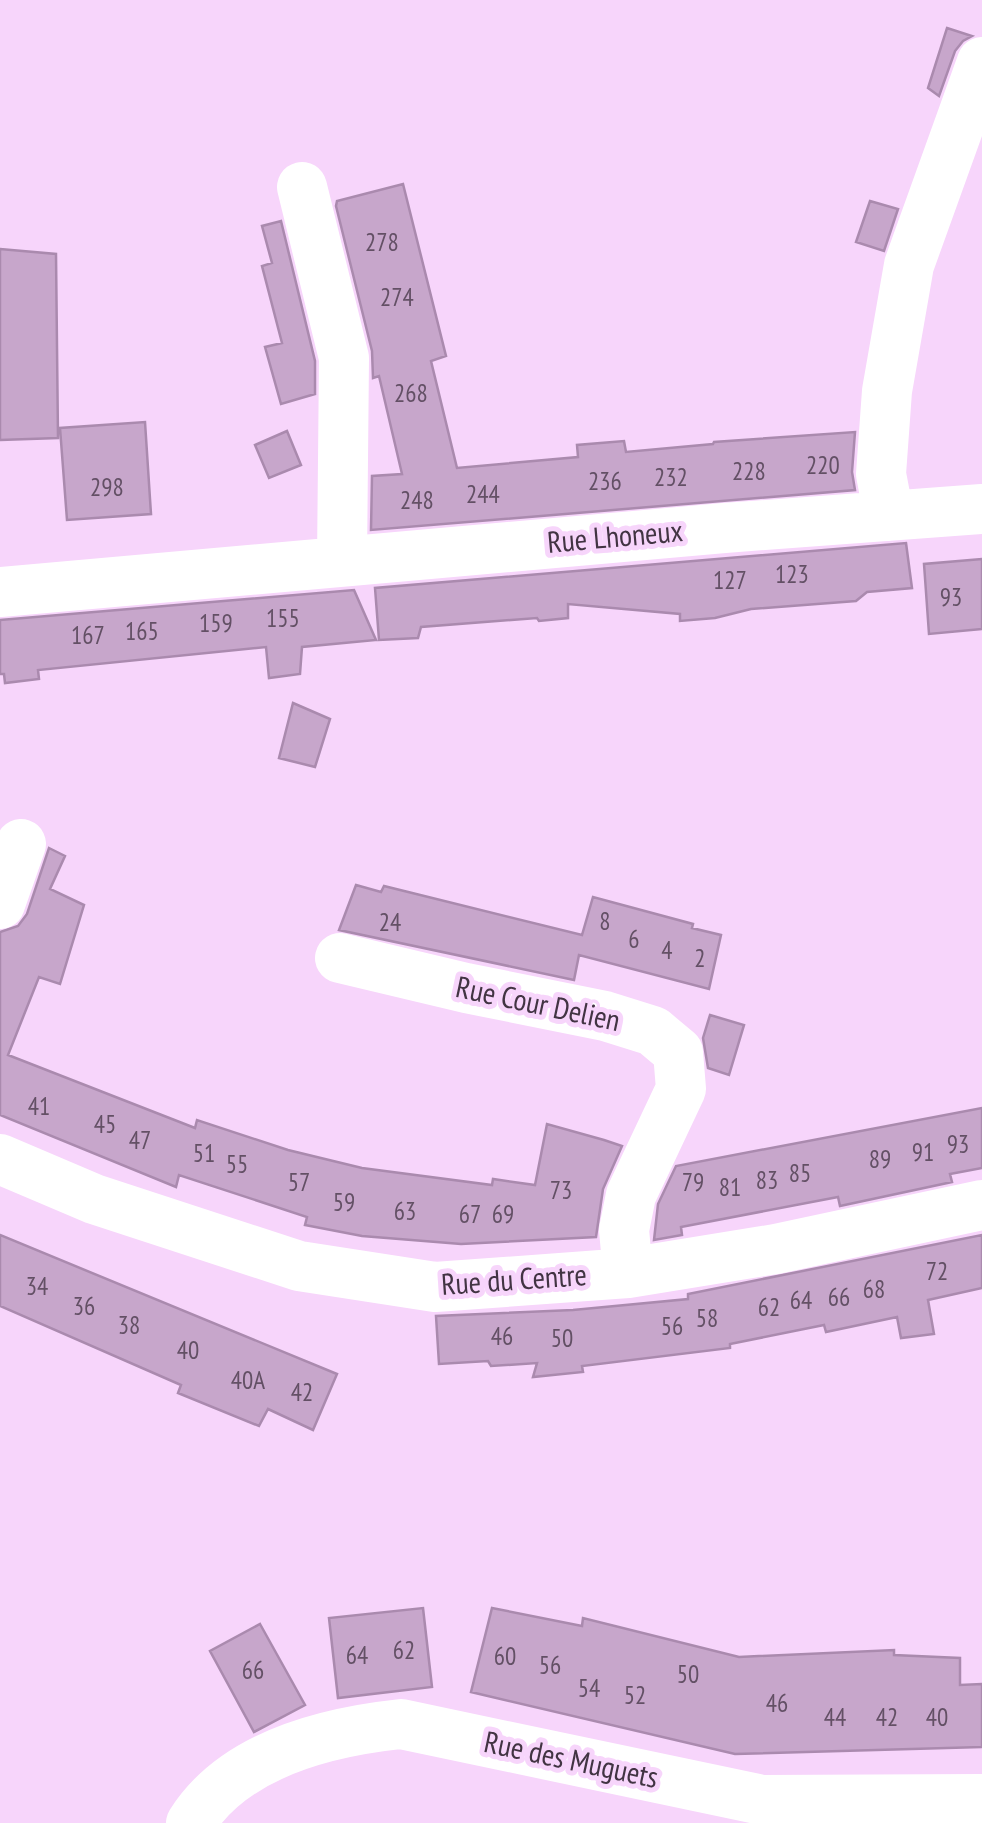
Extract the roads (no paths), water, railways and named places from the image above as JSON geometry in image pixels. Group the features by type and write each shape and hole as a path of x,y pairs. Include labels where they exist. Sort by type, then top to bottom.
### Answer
{"street":[{"path":"889,516 880,474 887,391 909,264 982,62"},
{"path":"302,187 344,358 342,561"},
{"name":"Rue Lhoneux","path":"0,592 982,510"},
{"path":"0,904 21,844"},
{"name":"Rue Cour Delien","path":"340,958 606,1016 653,1031 678,1052 681,1089 631,1195 624,1230 628,1273"},
{"name":"Rue du Centre","path":"0,1159 94,1199 299,1266 435,1287 628,1273 776,1249 982,1205"},
{"name":"Rue des Muguets","path":"191,1823 228,1780 282,1754 348,1730 401,1724 762,1800 982,1799"}]}
